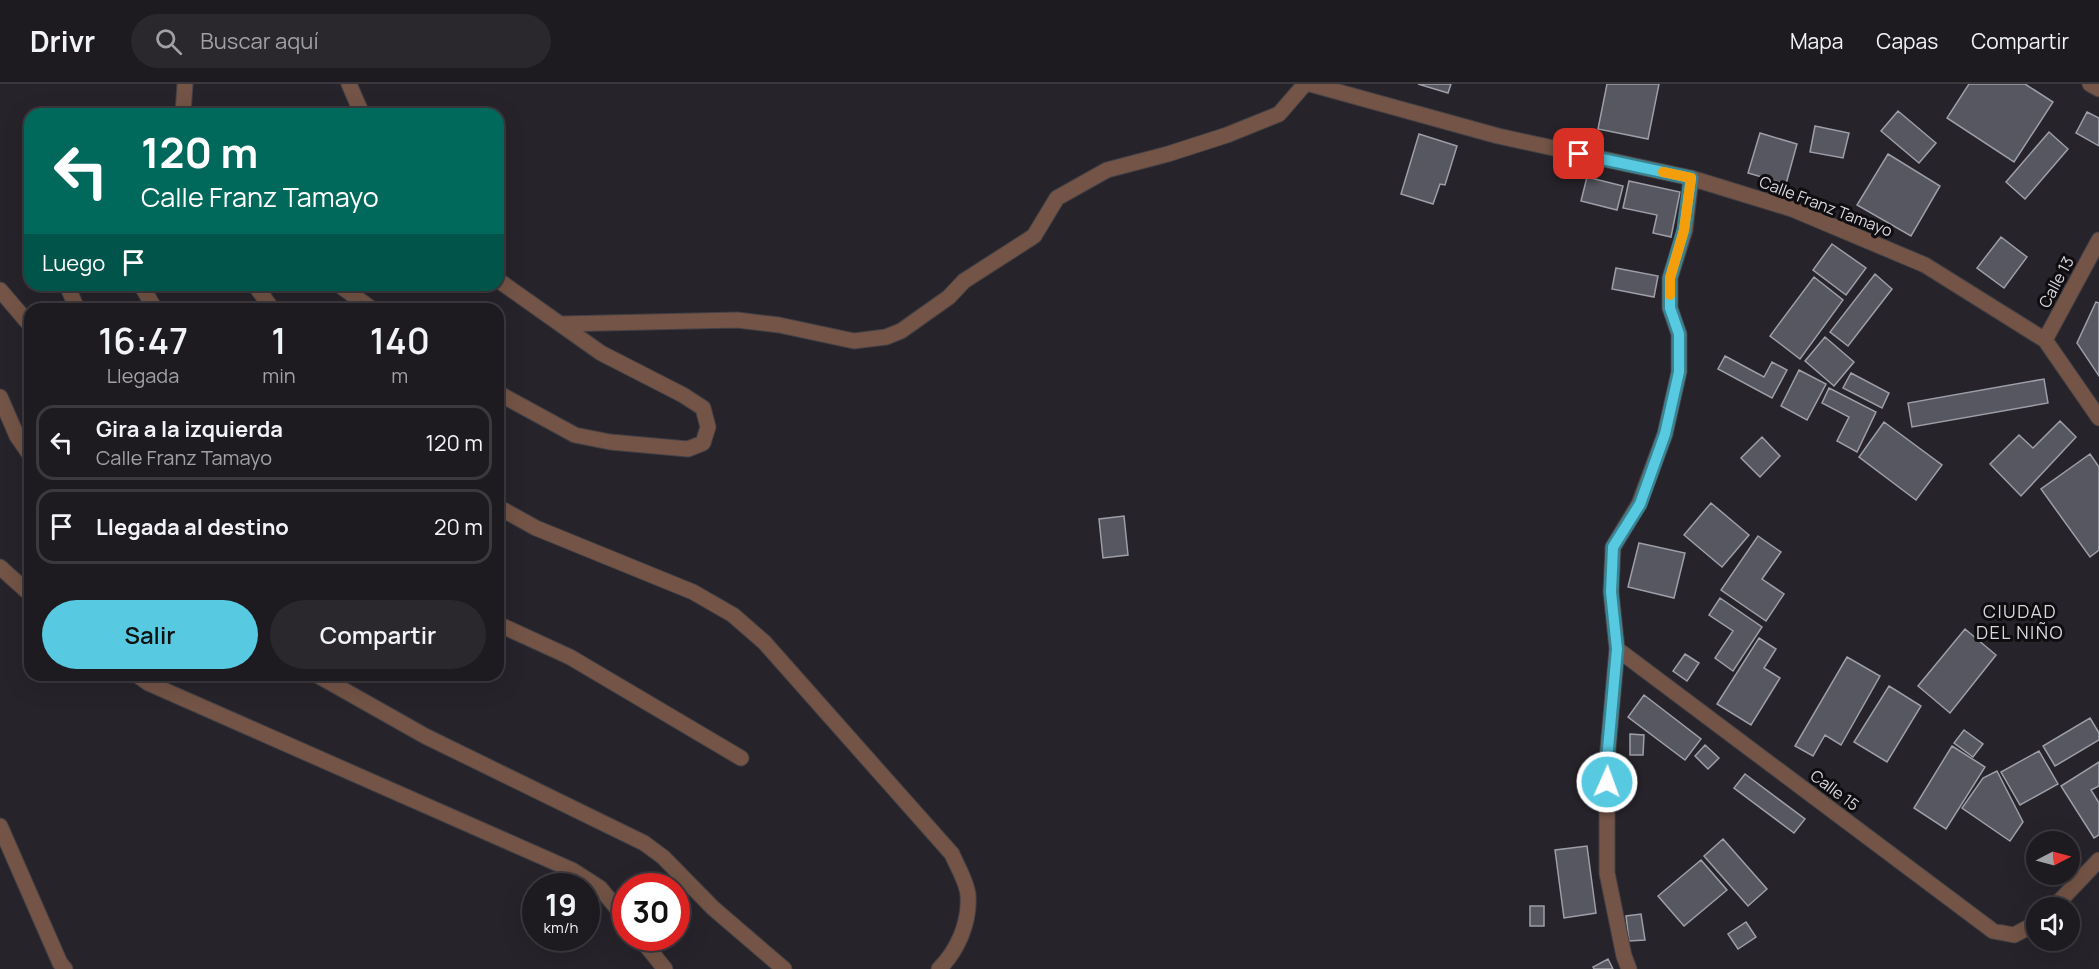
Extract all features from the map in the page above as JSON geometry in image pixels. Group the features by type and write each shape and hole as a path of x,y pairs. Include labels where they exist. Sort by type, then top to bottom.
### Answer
{"street":[{"path":"183,108 185,84"},
{"path":"350,84 360,108"},
{"path":"560,324 737,320 779,325 854,341 886,337 901,331 949,297 964,281 1034,236 1057,198 1107,170 1227,135 1279,114 1305,84"},
{"name":"Calle Franz Tamayo","path":"1310,84 1498,136 1691,178 1792,209 1925,265 2046,340 2099,418"},
{"path":"2090,84 2099,89"},
{"path":"1629,969 1624,956 1606,873 1607,760 1617,649 1611,592 1613,547 1640,504 1665,434 1679,372 1679,334 1670,308 1670,278 1684,230 1691,178"},
{"name":"Calle 13","path":"2046,340 2099,240"},
{"path":"504,284 601,353 683,395 703,408 708,427 703,443 688,449 610,442 574,435 504,396"},
{"path":"0,290 24,318"},
{"path":"347,291 364,303"},
{"path":"0,398 24,446"},
{"path":"504,510 536,528 693,592 734,615 764,642 952,854 968,893 965,927 946,962 939,969"},
{"path":"0,567 24,589"},
{"path":"504,627 570,657 741,758"},
{"name":"Calle 15","path":"1617,649 1993,932 2014,935 2026,928"},
{"path":"145,681 572,870 600,888 612,902"},
{"path":"328,681 425,736 644,843 663,857 713,908 784,969"},
{"path":"0,826 60,963 65,969"},
{"path":"2064,897 2099,860"},
{"path":"650,951 665,969"}],"building":[{"path":"1418,84 1451,84 1448,93"},
{"path":"1607,84 1659,84 1648,139 1598,129"},
{"path":"1969,84 2025,84 2053,102 2014,162 1947,118"},
{"path":"1898,111 1936,143 1919,163 1881,131"},
{"path":"2087,112 2099,118 2099,146 2076,133"},
{"path":"1815,126 1849,133 1843,158 1810,152"},
{"path":"2049,132 2068,149 2025,199 2006,182"},
{"path":"1760,133 1797,144 1786,184 1748,173"},
{"path":"1419,134 1457,146 1445,185 1440,184 1433,204 1401,194"},
{"path":"1888,154 1940,186 1911,236 1857,205"},
{"path":"1587,177 1623,186 1617,210 1581,201"},
{"path":"1629,181 1680,192 1671,237 1653,233 1657,215 1623,208"},
{"path":"2001,237 2027,257 2004,288 1977,268"},
{"path":"1832,244 1866,268 1846,295 1813,270"},
{"path":"1616,268 1658,276 1654,297 1612,289"},
{"path":"1875,274 1892,289 1848,346 1830,332"},
{"path":"1814,277 1843,300 1800,359 1770,336"},
{"path":"2096,302 2099,303 2099,376 2077,343"},
{"path":"1825,337 1854,362 1834,386 1805,361"},
{"path":"1725,356 1764,377 1772,362 1787,370 1772,398 1718,369"},
{"path":"1799,370 1826,384 1807,420 1781,406"},
{"path":"1851,373 1889,393 1882,408 1843,388"},
{"path":"2044,379 2048,403 1912,427 1908,403"},
{"path":"1829,388 1876,412 1857,452 1837,441 1849,417 1822,403"},
{"path":"2060,421 2076,437 2021,496 1990,464 2019,435 2033,448"},
{"path":"1884,422 1942,465 1916,500 1859,457"},
{"path":"1762,437 1780,456 1760,477 1741,458"},
{"path":"2090,454 2099,467 2099,550 2090,557 2041,489"},
{"path":"1711,503 1749,535 1722,567 1684,535"},
{"path":"1124,516 1128,555 1103,558 1099,519"},
{"path":"1758,536 1781,552 1762,579 1784,594 1766,621 1721,590"},
{"path":"1639,543 1685,553 1674,598 1628,587"},
{"path":"1720,598 1762,627 1733,671 1715,658 1733,631 1709,615"},
{"path":"1965,629 1996,655 1950,713 1918,686"},
{"path":"1759,638 1776,649 1764,668 1780,678 1751,725 1717,704"},
{"path":"1685,654 1699,663 1687,681 1673,671"},
{"path":"1847,657 1880,676 1841,745 1825,735 1813,756 1795,746"},
{"path":"1889,686 1921,706 1887,762 1854,742"},
{"path":"1644,695 1701,739 1685,760 1628,717"},
{"path":"2090,718 2099,733 2099,740 2055,766 2043,746"},
{"path":"1964,730 1983,744 1973,757 1954,743"},
{"path":"1630,734 1644,735 1643,755 1630,755"},
{"path":"1705,745 1719,758 1708,769 1695,756"},
{"path":"1952,746 1985,767 1946,829 1914,808"},
{"path":"2039,751 2058,784 2020,805 2001,772"},
{"path":"2099,762 2099,786 2091,790 2099,803 2099,835 2094,838 2061,786"},
{"path":"1997,771 2023,822 2010,841 1962,808 1983,778"},
{"path":"1745,774 1805,819 1794,833 1734,788"},
{"path":"1723,839 1767,889 1748,906 1704,856"},
{"path":"1587,846 1596,913 1564,918 1555,850"},
{"path":"1701,860 1727,890 1684,926 1658,896"},
{"path":"1530,906 1544,906 1544,926 1530,926"},
{"path":"1641,914 1645,940 1629,941 1626,916"},
{"path":"1746,922 1756,937 1738,949 1728,934"},
{"path":"1608,959 1613,969 1594,969 1593,967"}],"slow traffic":[{"path":"1663,172 1691,178 1684,230 1670,278 1670,295"}],"district":[{"name":"CIUDAD DEL NIÑO","path":"2020,622"}],"route":[{"path":"1579,154 1691,178 1684,230 1670,278 1670,308 1679,334 1679,372 1665,434 1640,504 1613,547 1611,592 1617,649 1607,782"}]}
